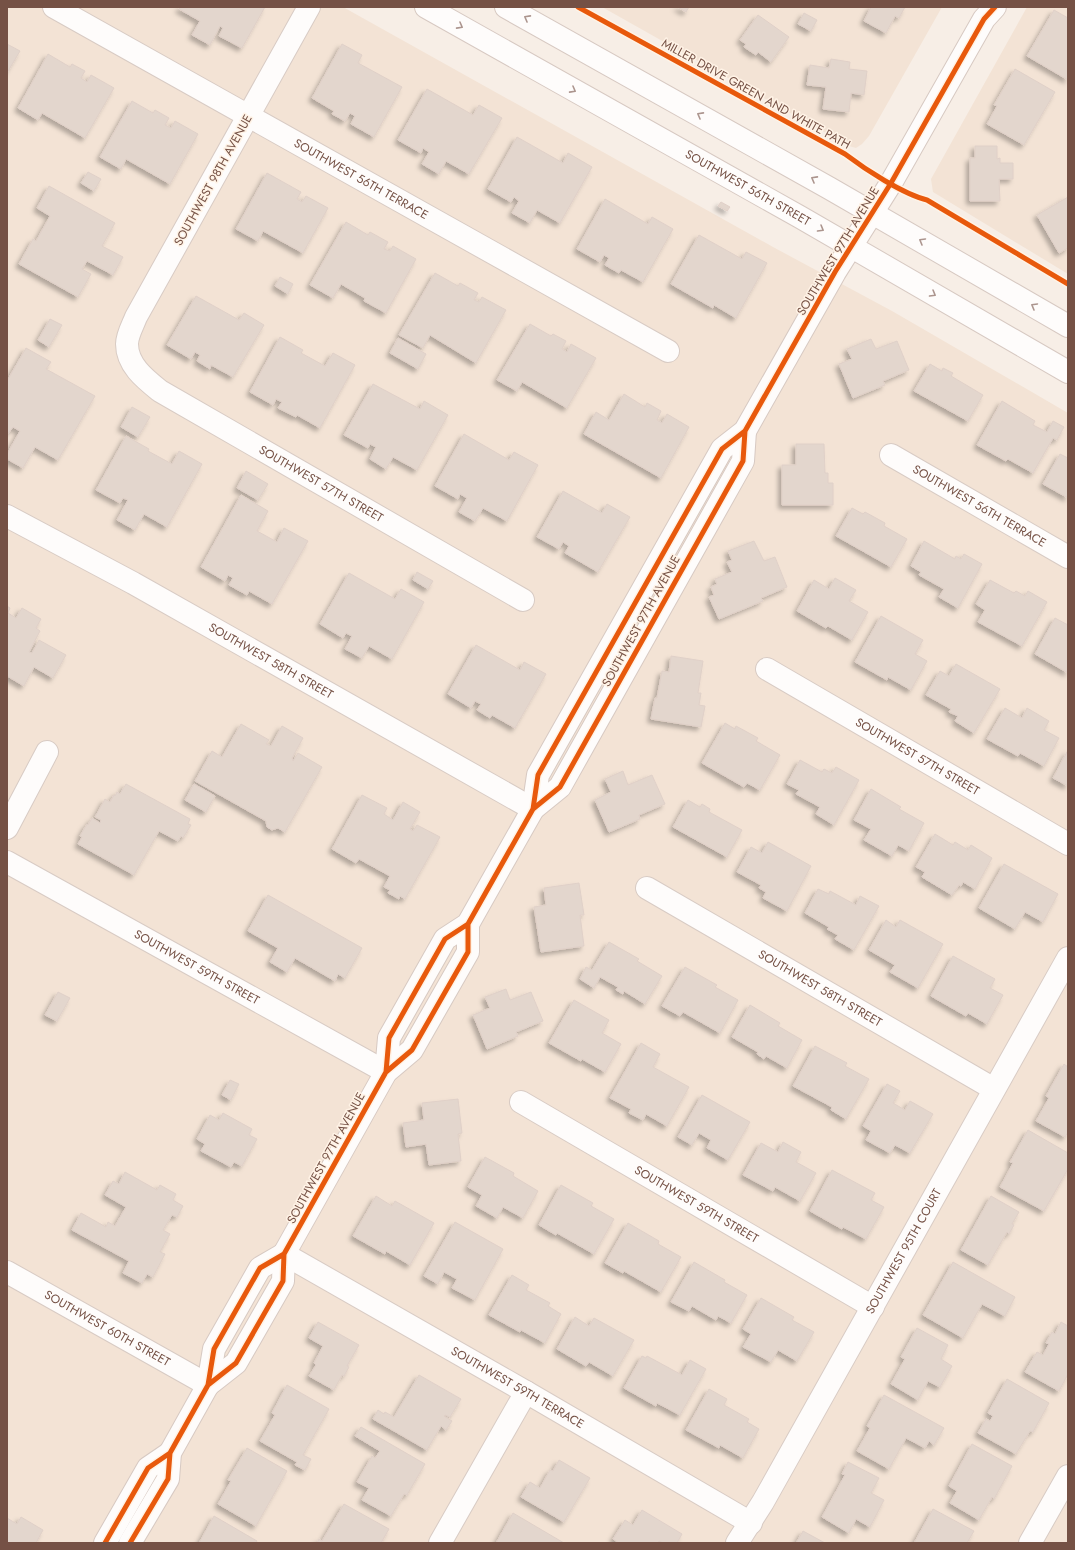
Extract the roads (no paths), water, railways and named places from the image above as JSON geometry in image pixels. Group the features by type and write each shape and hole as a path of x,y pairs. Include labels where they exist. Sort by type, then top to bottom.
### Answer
{"street":[{"name":"SOUTHWEST 56TH TERRACE","path":"54,7 668,351"},
{"name":"SOUTHWEST 98TH AVENUE","path":"130,357 127,343 136,317 310,7"},
{"name":"SOUTHWEST 56TH STREET","path":"426,7 850,246 1068,372"},
{"path":"506,7 872,212 1068,326"},
{"name":"SOUTHWEST 97TH AVENUE","path":"284,1254 386,1072 389,1038 445,939 468,924 533,809 538,775 722,449 745,432 850,246 900,167 988,11"},
{"name":"SOUTHWEST 57TH STREET","path":"130,357 136,369 146,380 160,391 523,600"},
{"name":"SOUTHWEST 56TH TERRACE","path":"891,455 1068,557"},
{"name":"SOUTHWEST 58TH STREET","path":"7,516 133,583 533,809"},
{"name":"SOUTHWEST 57TH STREET","path":"766,669 1068,844"},
{"path":"7,828 47,752"},
{"name":"SOUTHWEST 59TH STREET","path":"7,862 386,1072"},
{"name":"SOUTHWEST 58TH STREET","path":"647,888 994,1089"},
{"name":"SOUTHWEST 95TH COURT","path":"737,1543 751,1523 1068,958"},
{"name":"SOUTHWEST 59TH STREET","path":"520,1102 873,1306"},
{"path":"130,1543 168,1479 170,1453 208,1385 214,1349 260,1268 284,1254"},
{"name":"SOUTHWEST 59TH TERRACE","path":"284,1254 526,1392 751,1523"},
{"name":"SOUTHWEST 60TH STREET","path":"7,1272 208,1385"},
{"path":"440,1543 526,1392"},
{"path":"105,1543 148,1468 170,1453"},
{"path":"1030,1543 1068,1476"}]}
